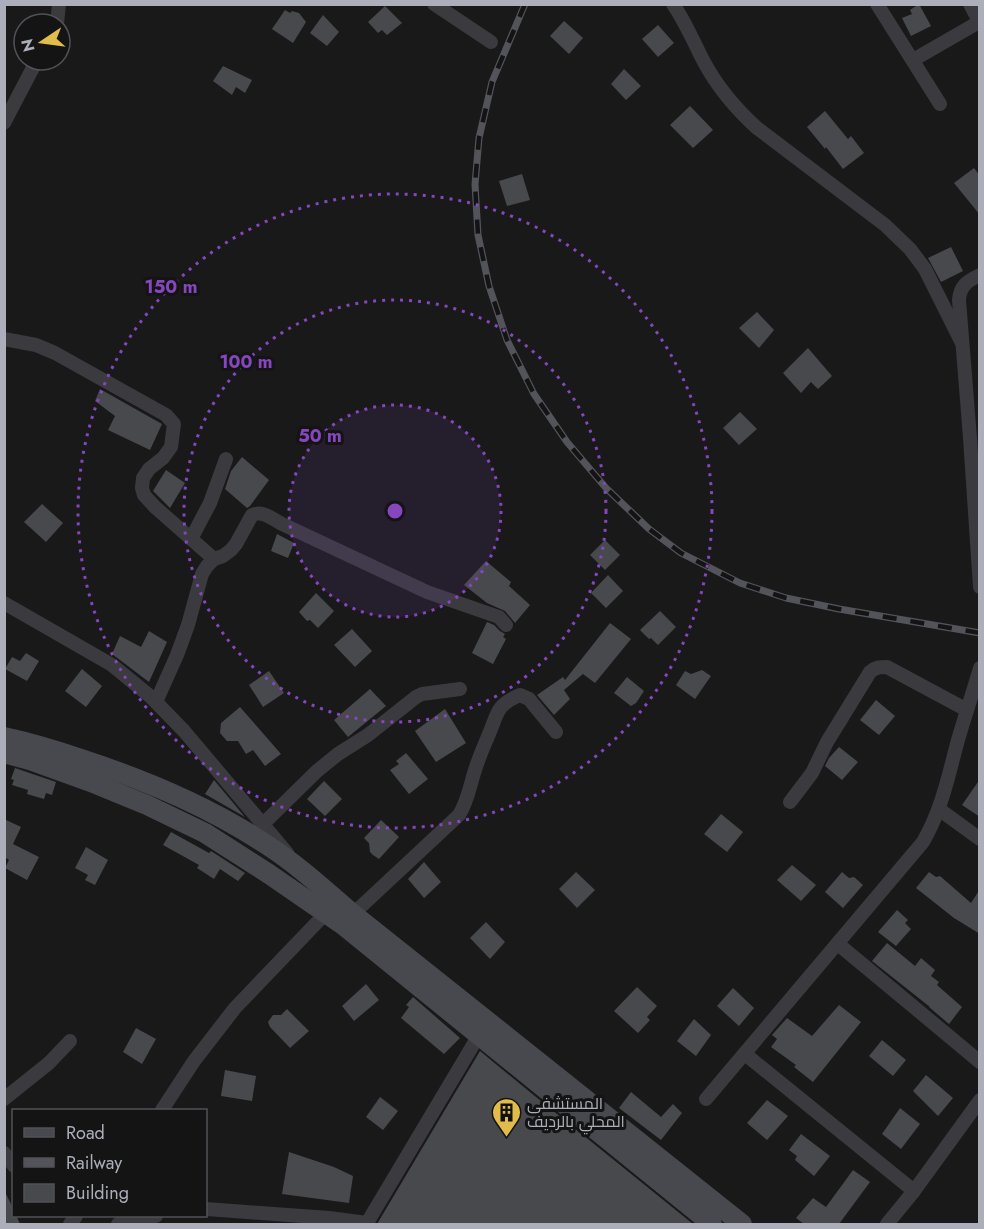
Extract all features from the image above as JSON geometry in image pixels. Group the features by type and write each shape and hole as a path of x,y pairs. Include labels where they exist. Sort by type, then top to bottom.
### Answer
{"main road":[{"path":"4,736 34,743 156,785 217,814 267,845 300,868 712,1224"},
{"path":"4,753 91,782 147,805 205,833 343,925 742,1224"}],"street":[{"path":"434,4 491,42"},
{"path":"673,4 723,93 739,112 764,134 885,225 910,249 925,269 962,343"},
{"path":"877,4 940,104"},
{"path":"913,60 979,22 970,4"},
{"path":"4,123 31,72"},
{"path":"980,275 963,286 960,292 959,310 980,587"},
{"path":"4,339 36,345 56,353 166,415 174,424 171,447 143,478 144,495 214,559"},
{"path":"191,539 210,503 226,459"},
{"path":"156,702 185,635 202,574 214,559 231,550 252,515 257,513 263,513 427,592 499,617 506,625"},
{"path":"4,603 112,665 156,702 184,731 300,868"},
{"path":"790,802 812,773 827,742 874,668 887,667 966,710"},
{"path":"706,1099 923,842 940,810 966,710 980,668"},
{"path":"263,824 338,754 368,735 416,697 422,694 460,689"},
{"path":"353,914 459,815 466,805 480,753 490,734 498,710 509,700 520,695 529,699 556,732"},
{"path":"940,810 980,839"},
{"path":"163,1109 194,1061 235,1008 326,913"},
{"path":"838,944 980,1062"},
{"path":"207,1209 367,1223 484,1029"},
{"path":"4,1099 49,1063 70,1041"},
{"path":"745,1053 914,1191"},
{"path":"887,1224 914,1191 980,1100"},
{"path":"118,1224 148,1217"}],"building":[{"path":"919,4 931,26 911,36 902,18 912,14 910,10"},
{"path":"385,6 402,23 387,35 382,30 378,33 368,22"},
{"path":"285,10 290,13 292,11 299,13 306,22 293,43 272,29"},
{"path":"323,15 339,32 327,46 310,33"},
{"path":"564,21 583,38 569,54 550,36"},
{"path":"658,25 674,43 658,57 642,39"},
{"path":"223,66 252,80 245,93 236,87 232,95 213,81"},
{"path":"624,69 641,86 626,100 611,84"},
{"path":"690,106 713,130 693,148 670,125"},
{"path":"825,111 848,139 851,136 864,153 843,169 807,127"},
{"path":"974,168 980,176 980,215 954,183"},
{"path":"522,174 530,200 507,206 499,181"},
{"path":"951,247 963,271 941,282 928,258"},
{"path":"757,312 774,330 759,348 739,328"},
{"path":"808,348 832,376 818,389 811,382 801,393 783,373"},
{"path":"100,389 162,424 150,450 108,430 115,416 95,401"},
{"path":"740,412 757,429 739,445 723,428"},
{"path":"242,457 269,480 247,508 225,489 231,471"},
{"path":"166,470 185,483 170,508 153,491"},
{"path":"42,504 63,523 46,542 24,522"},
{"path":"277,534 294,543 288,558 271,551"},
{"path":"605,540 620,555 605,570 590,555"},
{"path":"486,561 511,582 509,586 530,605 515,623 505,611 487,603 464,585"},
{"path":"608,575 623,591 606,608 591,593"},
{"path":"316,593 334,611 318,628 299,612"},
{"path":"660,611 676,627 658,645 640,630"},
{"path":"487,622 505,634 503,637 506,639 493,664 472,653"},
{"path":"610,623 631,639 595,683 583,674 564,690 570,699 554,715 537,695 563,677 565,680"},
{"path":"352,629 372,651 355,667 334,645"},
{"path":"149,631 167,642 149,682 112,654 120,636 141,647"},
{"path":"26,653 39,661 27,681 5,669 12,657 20,661"},
{"path":"82,669 102,686 86,707 65,691"},
{"path":"702,670 711,676 695,699 676,685 685,671 691,674"},
{"path":"269,671 284,693 263,707 249,685"},
{"path":"627,677 644,691 636,703 631,706 614,693"},
{"path":"370,689 386,706 348,737 334,720"},
{"path":"876,700 895,716 879,735 860,720"},
{"path":"240,707 281,754 265,766 253,750 246,754 238,741 227,741 220,733 221,723"},
{"path":"445,709 466,743 436,762 415,731"},
{"path":"839,747 858,762 842,780 825,766"},
{"path":"406,753 428,779 409,794 390,770 399,764 396,761"},
{"path":"15,768 56,782 52,795 46,793 44,799 27,794 28,790 12,785 14,780 11,779"},
{"path":"980,779 980,817 962,805"},
{"path":"214,780 245,817 205,794"},
{"path":"324,781 342,799 325,816 307,799"},
{"path":"721,814 743,832 727,852 704,834"},
{"path":"4,819 21,827 13,844 39,857 27,880 5,868 9,860 6,858 4,860"},
{"path":"381,820 399,837 379,859 370,852 369,843 364,838"},
{"path":"171,832 209,853 211,851 245,873 238,881 220,869 214,879 197,868 199,865 163,845"},
{"path":"86,847 108,860 95,885 85,880 88,875 75,868"},
{"path":"424,862 441,882 424,898 408,879"},
{"path":"792,865 816,885 801,901 777,880"},
{"path":"576,872 595,890 577,908 559,889"},
{"path":"842,872 849,878 854,877 863,885 843,908 825,892"},
{"path":"929,872 936,877 940,876 971,903 980,889 980,934 954,918 916,888"},
{"path":"897,910 908,920 905,923 911,929 896,946 878,932"},
{"path":"486,922 505,942 490,959 470,938"},
{"path":"887,943 915,966 921,958 935,970 931,976 939,982 937,985 962,1007 949,1024 872,961"},
{"path":"366,984 379,1000 354,1021 342,1006"},
{"path":"637,987 657,1006 647,1017 650,1020 638,1033 614,1011"},
{"path":"733,988 754,1008 739,1026 717,1006"},
{"path":"413,997 460,1038 444,1054 401,1018 409,1007 406,1005"},
{"path":"839,1005 861,1022 813,1082 794,1067 796,1065 771,1047 777,1039 772,1035 787,1018 812,1036"},
{"path":"287,1009 309,1031 290,1048 268,1022 273,1015 281,1015"},
{"path":"694,1019 711,1035 696,1056 677,1041"},
{"path":"136,1028 156,1039 142,1064 123,1052"},
{"path":"882,1040 906,1060 893,1076 869,1056"},
{"name":"المستشفى المحلي بالرديف","path":"480,1051 536,1097 693,1224 377,1224"},
{"path":"225,1070 256,1076 252,1101 221,1096"},
{"path":"926,1075 953,1098 938,1116 913,1091"},
{"path":"631,1092 661,1117 673,1104 682,1113 661,1140 619,1108"},
{"path":"380,1097 398,1111 383,1130 366,1117"},
{"path":"767,1100 788,1116 767,1140 747,1123"},
{"path":"900,1108 920,1124 901,1149 882,1134"},
{"path":"801,1134 830,1156 814,1176 795,1160 797,1156 789,1150"},
{"path":"289,1152 353,1176 349,1203 282,1194"},
{"path":"853,1170 870,1182 839,1224 804,1224 796,1218 813,1198 826,1207"},
{"path":"4,1190 12,1206 12,1217 17,1217 20,1224 4,1224"}],"railway":[{"path":"525,4 492,82 479,138 475,184 478,235 489,286 507,340 534,394 567,442 606,488 649,529 681,553 740,583 786,598 980,633"}],"place":[{"name":"المستشفى المحلي بالرديف","path":"506,1138"}]}
